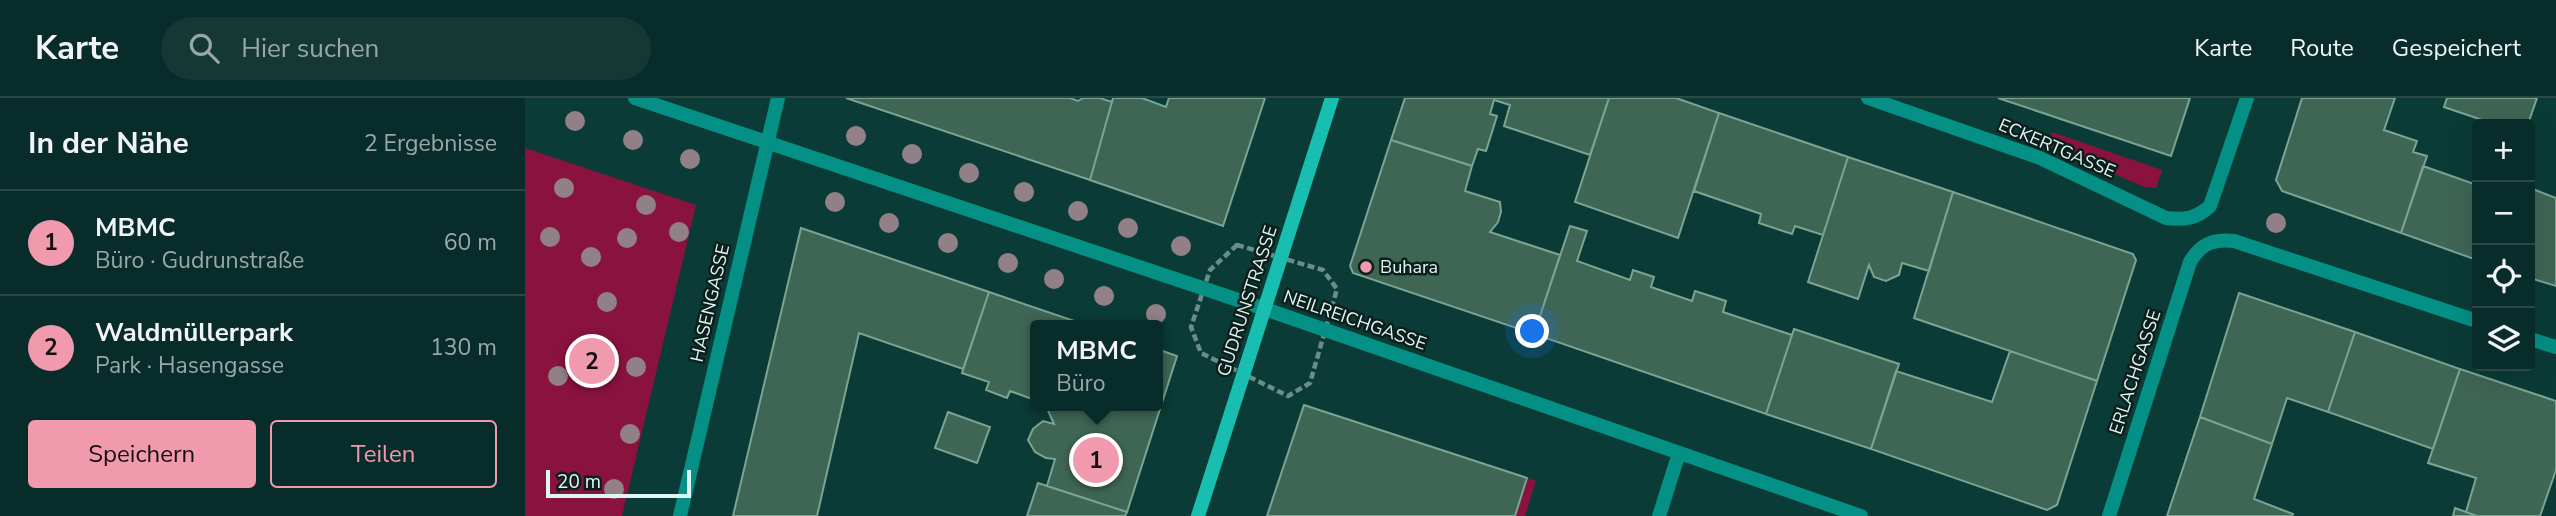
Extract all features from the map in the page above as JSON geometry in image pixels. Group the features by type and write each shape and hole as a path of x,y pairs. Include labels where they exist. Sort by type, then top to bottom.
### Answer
{"main road":[{"name":"GUDRUNSTRASSE","path":"1198,516 1332,98"}],"street":[{"name":"NEILREICHGASSE","path":"635,98 1265,309 1861,516"},
{"name":"HASENGASSE","path":"680,516 778,98"},
{"name":"ECKERTGASSE","path":"1868,98 2040,158 2166,218 2191,218 2210,206 2247,98"},
{"name":"ERLACHGASSE","path":"2109,516 2190,262 2197,250 2206,244 2220,240 2234,241 2472,319"},
{"path":"2535,341 2556,348"},
{"path":"1659,516 1679,453"}],"shaded area":[{"path":"2052,132 2162,170 2156,188 2144,187 2050,146"},
{"path":"525,148 696,205 622,516 525,516"},
{"path":"1527,478 1536,481 1525,516 1515,516"}],"building":[{"path":"846,98 1070,98 1078,101 1083,98 1100,98 1112,102 1090,180"},
{"path":"1113,98 1142,98 1166,107 1169,98 1265,98 1223,226 1090,180"},
{"path":"1405,98 1609,98 1590,155 1504,126 1510,105 1494,100 1490,114 1497,116 1486,151 1478,149 1472,166 1391,140"},
{"path":"1609,98 1676,98 1719,113 1678,238 1575,202"},
{"path":"1998,98 2190,98 2171,156"},
{"path":"2302,98 2395,98 2384,130 2417,141 2413,152 2427,156 2401,233 2282,191 2276,180"},
{"path":"2447,98 2537,98 2530,119 2479,119 2444,107"},
{"path":"1719,113 1848,157 1823,235 1795,226 1792,234 1759,223 1761,214 1694,191"},
{"path":"1391,140 1472,166 1465,191 1500,202 1498,222 1490,232 1560,255 1534,334 1353,273 1350,266"},
{"path":"1848,157 1953,192 1929,271 1902,263 1899,275 1886,281 1874,277 1869,265 1858,299 1808,282"},
{"path":"2423,166 2472,183 2472,258 2401,233"},
{"path":"2535,190 2556,198 2556,286 2535,280"},
{"path":"1953,192 2133,254 2136,260 2097,381 1914,318"},
{"path":"1570,226 1587,231 1577,261 1630,280 1633,270 1654,277 1651,287 1692,301 1695,291 1726,301 1723,312 1792,335 1766,414 1534,334"},
{"path":"801,228 989,292 963,369 859,333 817,516 733,516"},
{"path":"989,292 1071,320 1030,320 1030,398 1010,391 1007,398 986,390 989,382 962,373"},
{"path":"2239,293 2355,332 2328,412 2287,398 2272,444 2200,417"},
{"path":"1794,329 1899,364 1871,449 1766,414"},
{"path":"2355,332 2460,369 2433,449 2328,412"},
{"path":"1163,351 1177,356 1163,400"},
{"path":"2010,351 2097,381 2057,505 2047,510 1871,449 1896,371 1992,402"},
{"path":"2460,369 2556,401 2556,470 2540,516 2477,516 2466,512 2476,478 2428,463"},
{"path":"1304,405 1527,478 1515,516 1267,516"},
{"path":"1048,411 1159,411 1127,512 1047,486 1055,459 1035,452 1028,440 1033,429 1043,421 1054,424"},
{"path":"948,412 990,427 977,463 935,448"},
{"path":"2200,417 2272,444 2254,499 2293,514 2292,516 2167,516"},
{"path":"1038,483 1127,512 1125,516 1027,516"},
{"path":"2455,508 2477,516 2453,516"}],"place":[{"name":"Buhara","path":"1366,267"},
{"name":"Waldmüllerpark","path":"592,361"},
{"name":"MBMC","path":"1096,460"}]}
